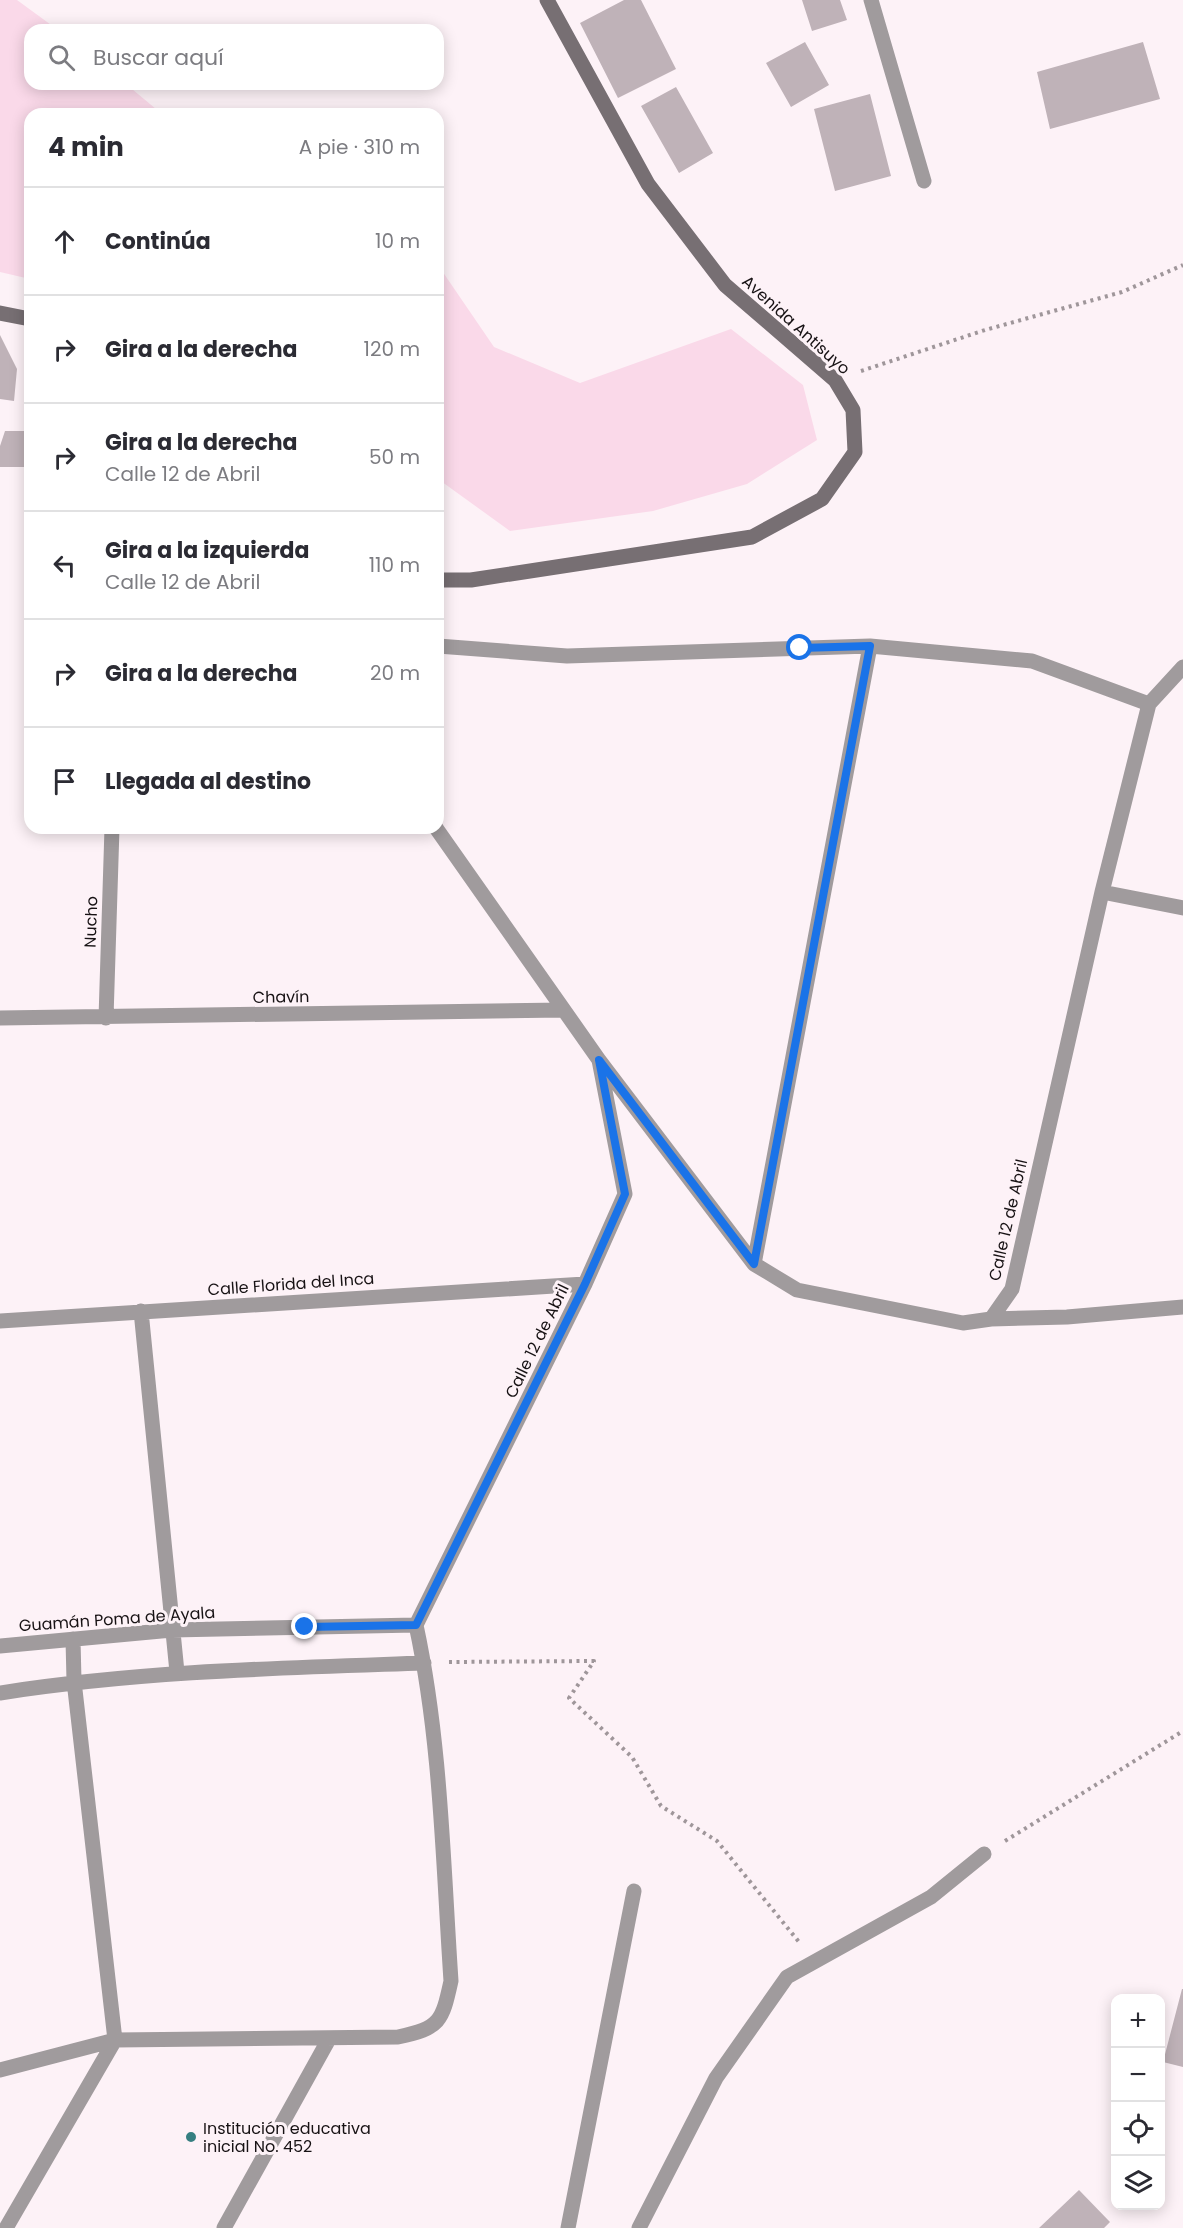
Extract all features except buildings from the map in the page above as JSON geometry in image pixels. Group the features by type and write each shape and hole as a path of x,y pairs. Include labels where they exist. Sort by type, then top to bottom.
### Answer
{"street":[{"name":"Avenida Antisuyo","path":"444,580 471,580 752,537 822,499 855,452 853,410 834,380 725,285 648,184 547,0"},
{"path":"871,0 924,181"},
{"path":"0,313 24,318"},
{"path":"444,646 567,656 870,646 1032,661 1149,704 1183,667"},
{"path":"754,1264 870,646"},
{"name":"Calle 12 de Abril","path":"440,834 599,1060 754,1264 797,1290 963,1323 991,1319 1011,1290 1102,892 1149,704"},
{"name":"Nucho","path":"106,1018 112,834"},
{"path":"1102,892 1183,908"},
{"name":"Chavín","path":"0,1018 563,1010"},
{"name":"Calle 12 de Abril","path":"416,1625 585,1284 625,1194 599,1060"},
{"name":"Calle Florida del Inca","path":"0,1321 585,1284"},
{"path":"991,1319 1067,1317 1183,1307"},
{"path":"141,1311 177,1672"},
{"path":"0,2070 115,2040 398,2037 426,2031 444,2014 451,1981 434,1741 424,1663 416,1625"},
{"name":"Guamán Poma de Ayala","path":"0,1646 172,1629 416,1625"},
{"path":"6,2228 115,2040 74,1681 73,1639"},
{"path":"0,1693 74,1681 177,1672 424,1663"},
{"path":"639,2228 716,2078 787,1977 931,1897 984,1854"},
{"path":"568,2228 634,1891"},
{"path":"224,2228 329,2039"}],"path":[{"path":"834,380 985,330 1122,292 1183,265"},
{"path":"424,1663 594,1661 569,1698 632,1757 662,1806 717,1841 814,1960"},
{"path":"984,1854 1183,1731"}],"shaded area":[{"path":"0,0 17,0 50,24 24,24 24,90 133,90 155,108 24,108 24,278 0,272"},
{"path":"444,274 494,347 580,383 731,329 803,385 817,440 747,484 653,511 510,531 444,483"}],"place":[{"name":"Institución educativa inicial No. 452","path":"191,2137"}],"route":[{"path":"305,1627 416,1625 585,1284 625,1194 599,1060 754,1264 870,646 800,648"}]}
